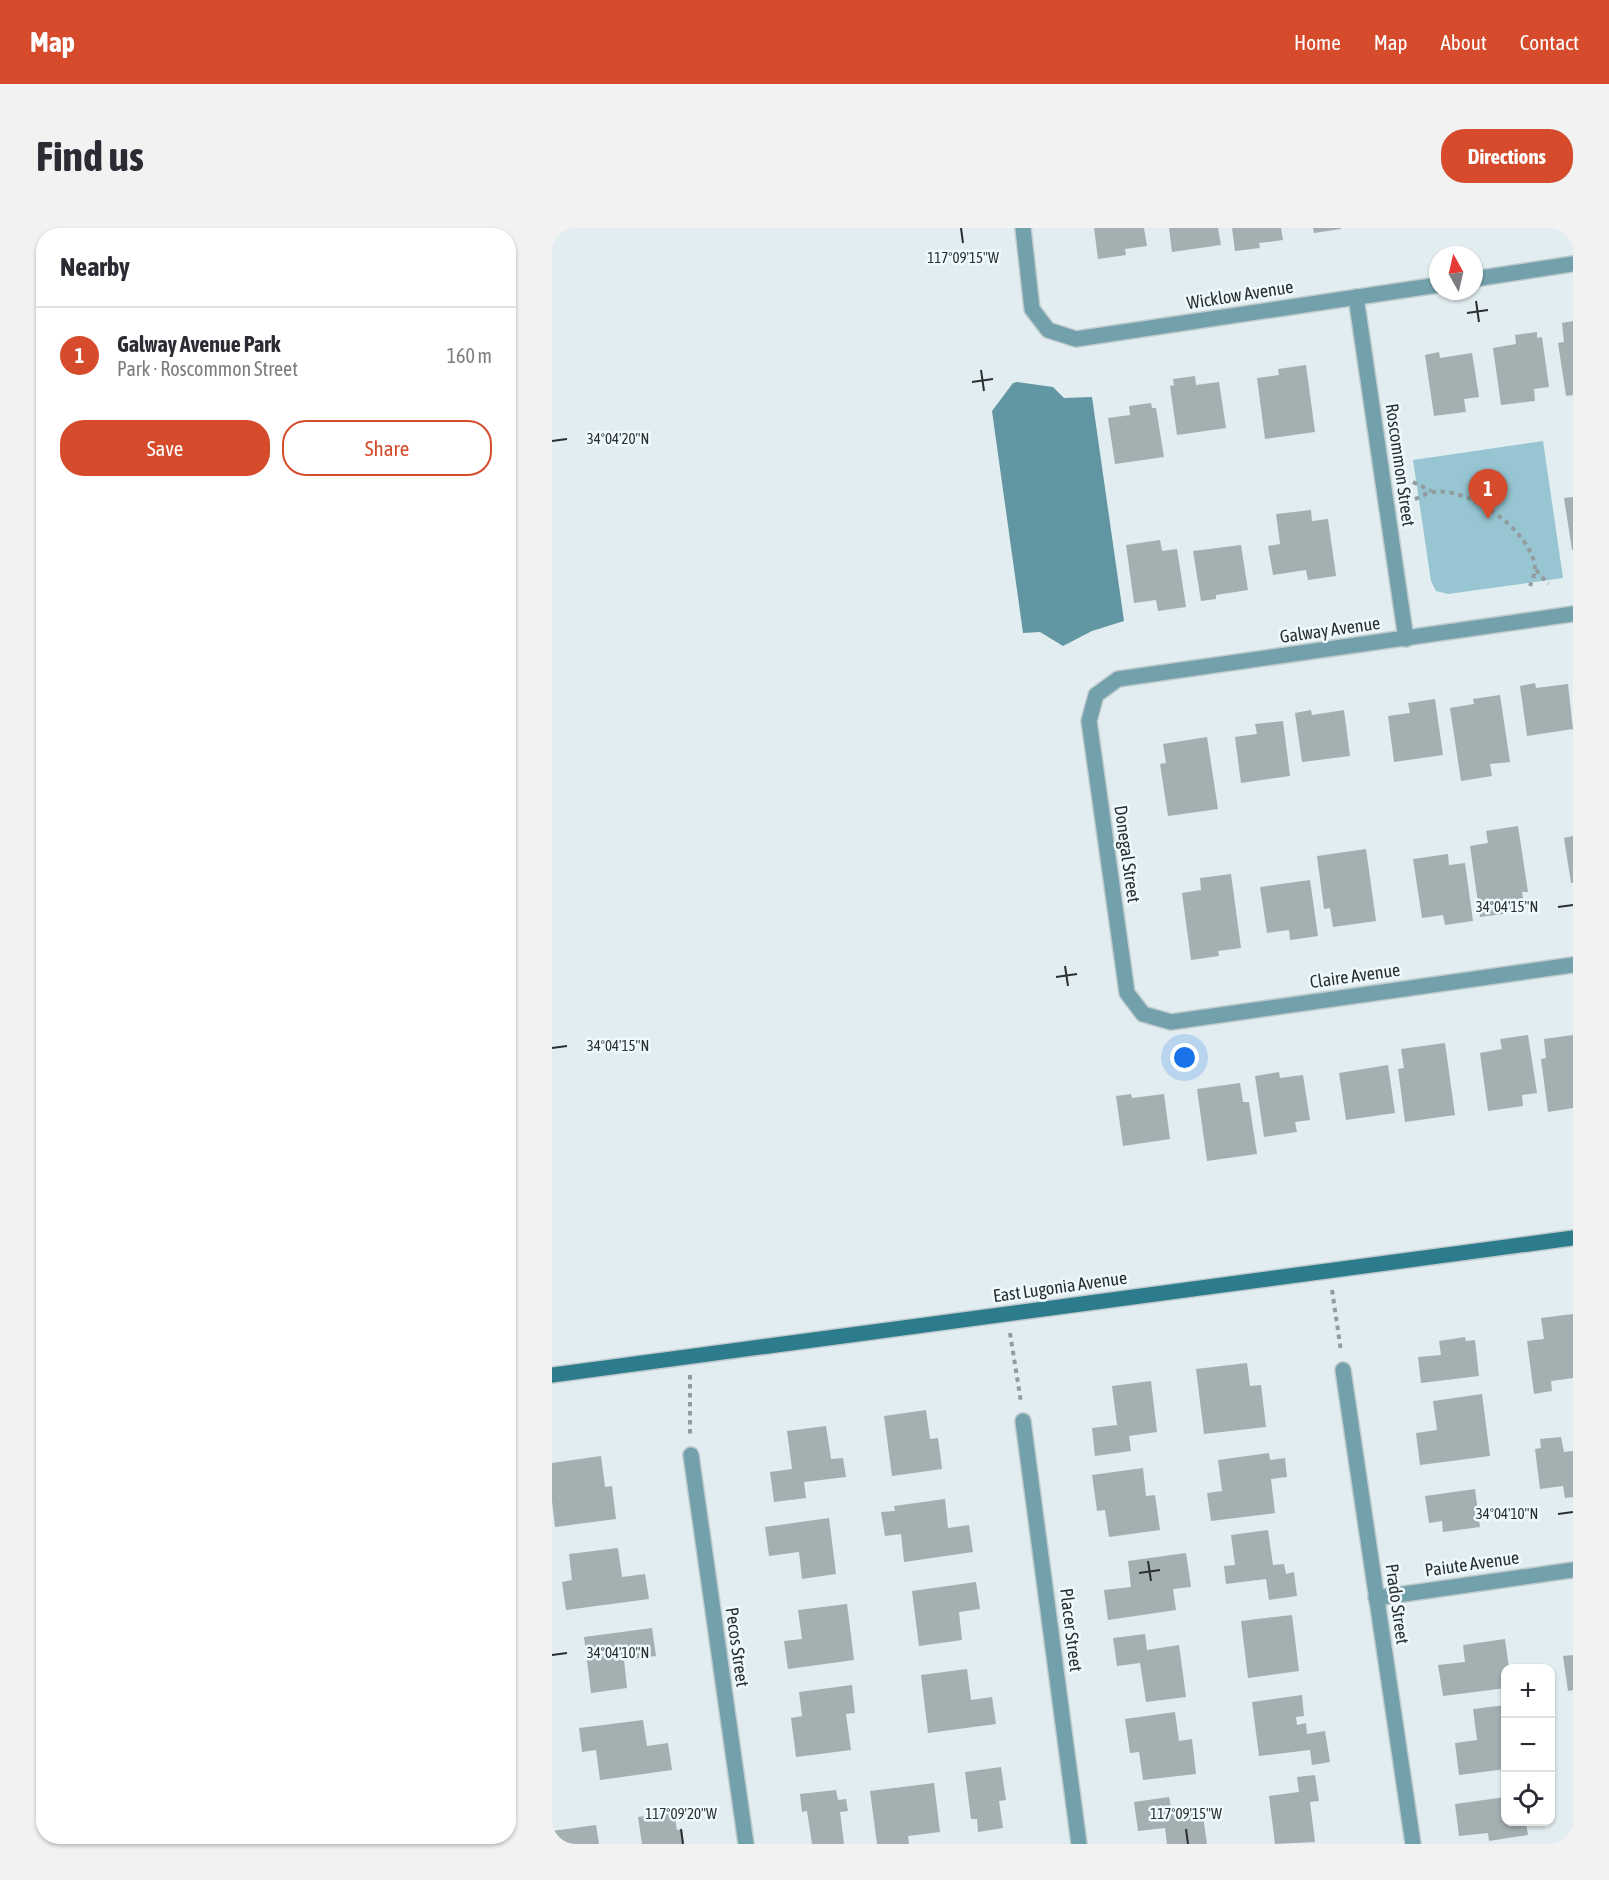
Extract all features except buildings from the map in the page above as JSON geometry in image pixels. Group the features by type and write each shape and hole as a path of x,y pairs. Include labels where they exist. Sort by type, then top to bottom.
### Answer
{"main road":[{"name":"East Lugonia Avenue","path":"552,1375 1573,1238"}],"street":[{"name":"Wicklow Avenue","path":"1023,228 1032,309 1048,330 1077,339 1429,286"},
{"path":"1483,278 1573,264"},
{"name":"Roscommon Street","path":"1356,297 1406,639"},
{"name":"Galway Avenue","path":"1096,695 1119,679 1573,614"},
{"name":"Donegal Street","path":"1096,695 1089,721 1127,993 1143,1014"},
{"name":"Claire Avenue","path":"1143,1014 1171,1022 1573,965"},
{"name":"Prado Street","path":"1343,1370 1413,1844"},
{"name":"Placer Street","path":"1023,1421 1079,1844"},
{"name":"Pecos Street","path":"690,1455 746,1844"},
{"name":"Paiute Avenue","path":"1376,1598 1573,1570"}],"path":[{"path":"1413,482 1432,492"},
{"path":"1415,499 1432,492 1446,492 1473,500 1498,515 1520,537 1535,569 1548,584"},
{"path":"1530,586 1535,569"},
{"path":"1329,1271 1343,1370"},
{"path":"1008,1314 1023,1421"},
{"path":"690,1357 690,1455"}],"shaded area":[{"path":"1013,383 1053,387 1064,398 1092,397 1124,621 1092,631 1063,646 1040,632 1023,633 992,411"},
{"path":"1543,441 1563,578 1448,594 1436,591 1431,581 1413,460"}],"place":[{"name":"Galway Avenue Park","path":"1488,519"}]}
